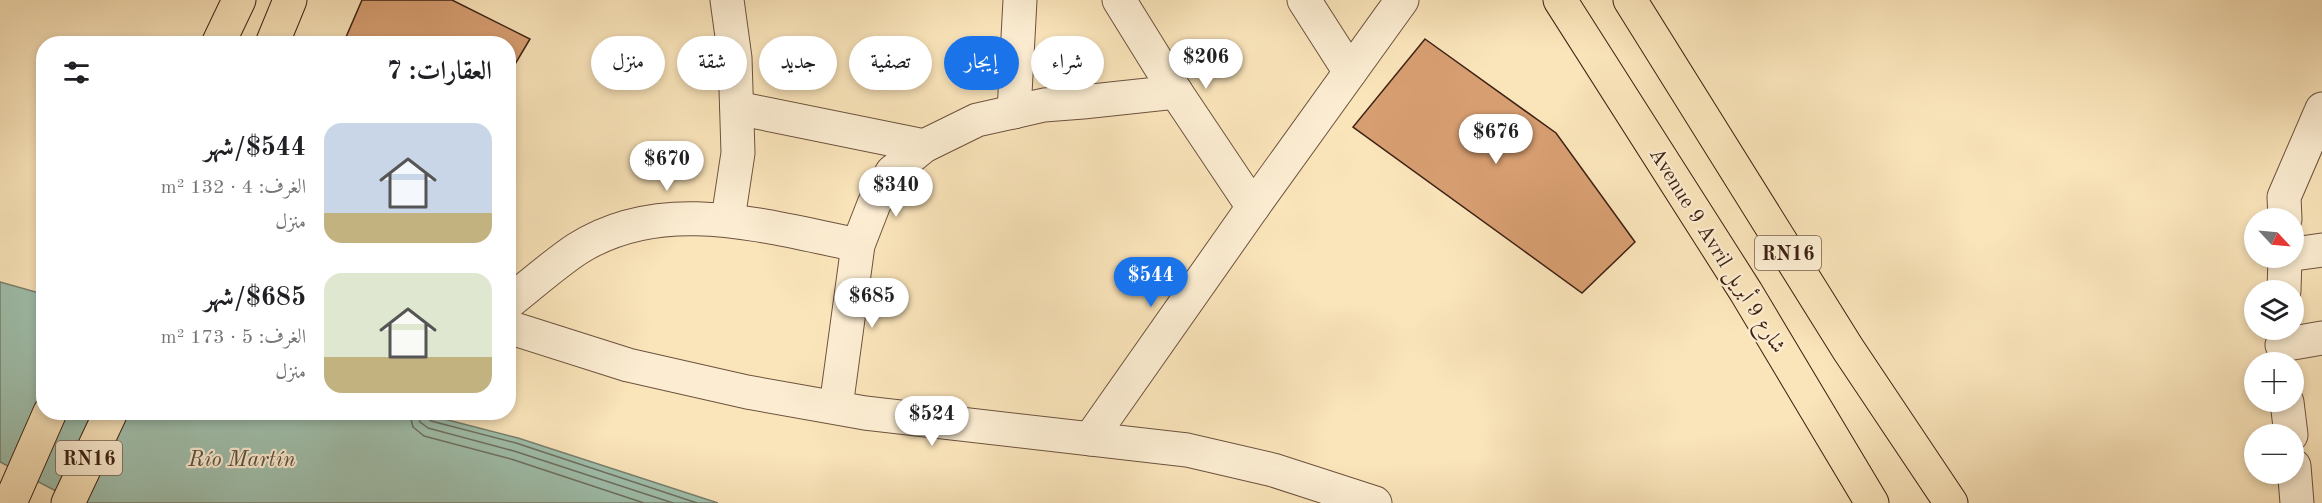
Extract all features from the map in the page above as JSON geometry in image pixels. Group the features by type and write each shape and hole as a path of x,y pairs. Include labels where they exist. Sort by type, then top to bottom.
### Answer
{"main road":[{"path":"223,36 239,0"},
{"path":"275,36 290,0"},
{"name":"Avenue 9 Avril شارع 9 أبريل","path":"1560,0 1746,292 1872,503"},
{"name":"RN16","path":"1630,0 1848,349 1951,503"},
{"name":"RN16","path":"10,503 46,420"},
{"name":"RN16","path":"68,503 107,420"}],"street":[{"path":"728,0 735,58 738,153 728,219"},
{"path":"1014,112 1020,0"},
{"path":"1119,0 1176,92 1253,207"},
{"path":"1304,0 1350,72"},
{"path":"1090,439 1402,0"},
{"path":"836,407 858,245 874,204 892,172 924,146 977,120 1044,105 1176,92"},
{"path":"737,108 924,146"},
{"path":"2284,208 2284,197 2322,109"},
{"path":"516,297 578,249 619,229 669,218 728,219 858,245"},
{"path":"2304,253 2322,250"},
{"path":"516,330 628,365 747,392 865,413 1197,453 1273,470 1375,503"},
{"path":"2283,346 2322,338"},
{"path":"2295,484 2297,503"}],"water":[{"name":"Río Martín","path":"0,282 36,292 36,420 448,420 518,438 718,503 79,503 0,462"}],"building":[{"path":"362,0 452,0 530,39 516,63 516,36 346,36"},
{"path":"1425,39 1556,133 1635,242 1582,293 1353,127"}]}
